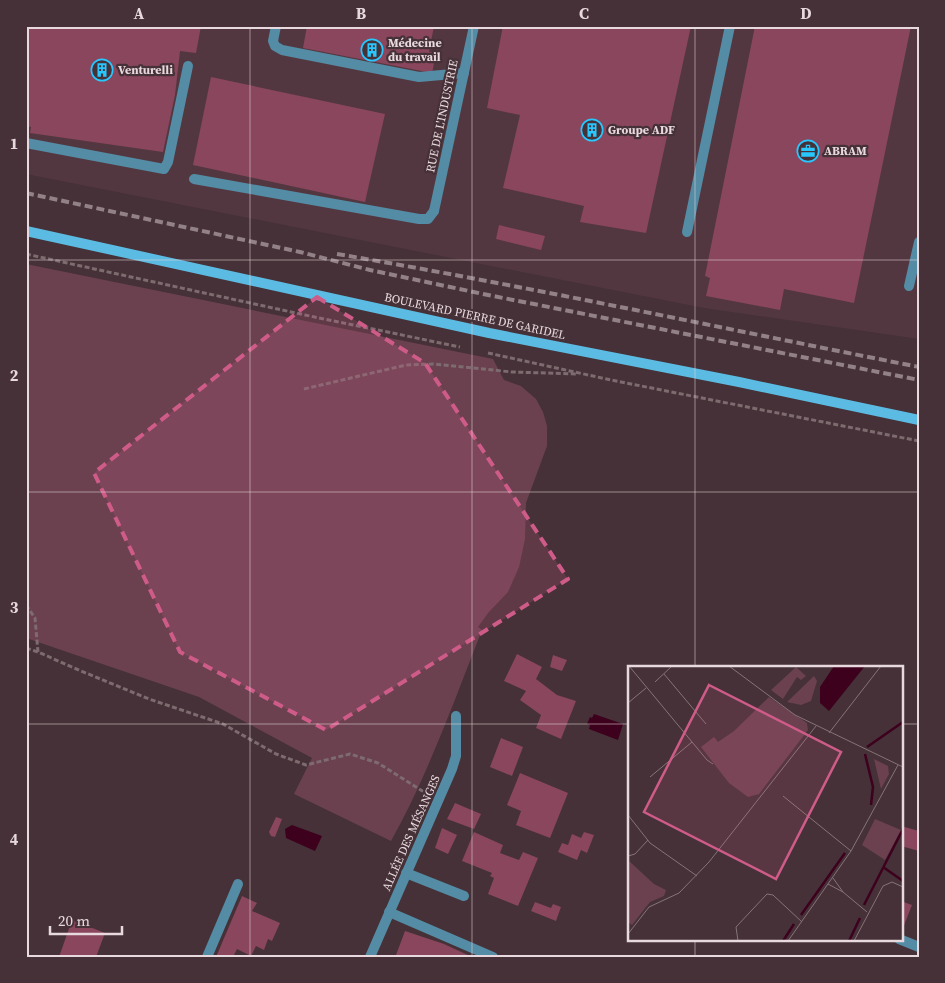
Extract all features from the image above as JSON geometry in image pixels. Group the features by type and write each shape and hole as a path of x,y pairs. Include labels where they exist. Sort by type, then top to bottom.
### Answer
{"street":[{"path":"276,26 273,41 275,46 282,50 419,77 464,73"},
{"name":"RUE DE L'INDUSTRIE","path":"194,179 419,220 428,219 434,212 474,26"},
{"path":"687,232 730,26"},
{"path":"26,144 164,169 168,162 188,66"},
{"name":"BOULEVARD PIERRE DE GARIDEL","path":"26,231 489,333 739,382 919,420"},
{"path":"910,286 919,242"},
{"name":"ALLÉE DES MÉSANGES","path":"370,957 452,769 456,756 456,716"},
{"path":"406,873 464,896"},
{"path":"207,957 238,884"},
{"path":"390,912 493,957"},
{"path":"902,940 919,947"}],"path":[{"path":"304,389 406,365 420,364 512,372 586,374"},
{"path":"26,605 35,618 38,652"},
{"path":"26,648 149,699 223,724 276,754 306,765 350,754 378,763 439,802"}],"highlighted area":[{"path":"317,297 425,363 568,579 326,730 180,652 94,473"}],"shaded area":[{"path":"26,26 919,26 919,339 704,308 26,174"},
{"path":"26,264 493,359 504,380 521,386 536,399 543,412 547,426 547,446 526,503 525,539 519,567 508,592 488,613 478,627 482,630 440,737 417,790 391,841 294,794 312,758 199,697 26,638"},
{"path":"594,714 623,724 618,740 589,729 590,725 587,724 590,717 592,718"},
{"path":"292,825 322,836 315,851 286,838 285,829"}],"building":[{"path":"26,26 201,26 196,53 180,51 175,95 163,152 30,133 31,127 26,126"},
{"name":"Médecine du travail","path":"307,26 434,26 429,52 436,53 432,73 303,48"},
{"name":"Groupe ADF","path":"503,26 691,26 646,233 580,222 584,206 503,188 520,115 487,108"},
{"name":"ABRAM","path":"755,26 911,26 854,303 784,289 780,310 706,296 710,278 705,276"},
{"path":"211,77 385,114 365,202 193,165"},
{"path":"499,225 545,236 541,250 496,239"},
{"path":"517,654 542,667 536,679 557,695 576,701 561,739 536,728 541,715 520,700 526,691 504,681"},
{"path":"553,655 567,660 562,671 550,667"},
{"path":"501,738 523,747 512,776 490,767"},
{"path":"520,773 568,793 550,838 516,825 521,811 507,805"},
{"path":"455,803 481,814 474,829 447,819"},
{"path":"276,817 282,819 275,837 271,836 269,832"},
{"path":"902,826 919,831 919,851 902,846"},
{"path":"442,828 457,835 448,854 435,848"},
{"path":"474,832 503,845 500,853 519,860 523,852 538,858 518,906 488,894 494,878 490,876 492,873 462,861"},
{"path":"584,832 594,835 587,853 581,850 577,860 558,852 562,843 568,845 572,834 581,838"},
{"path":"242,896 257,903 252,911 280,923 272,941 268,939 264,950 256,946 251,956 237,949 233,957 216,957"},
{"path":"902,901 912,905 902,930"},
{"path":"535,902 551,908 553,904 561,907 556,921 531,911"},
{"path":"72,920 105,933 96,957 59,957"},
{"path":"405,931 444,944 472,957 400,957 396,955"}],"railway":[{"path":"26,193 300,252 370,270 483,294 919,380"},
{"path":"337,254 556,294 919,367"}],"place":[{"name":"Médecine du travail","path":"372,50"},
{"name":"Venturelli","path":"102,70"},
{"name":"Groupe ADF","path":"592,130"},
{"name":"ABRAM","path":"808,151"}]}
